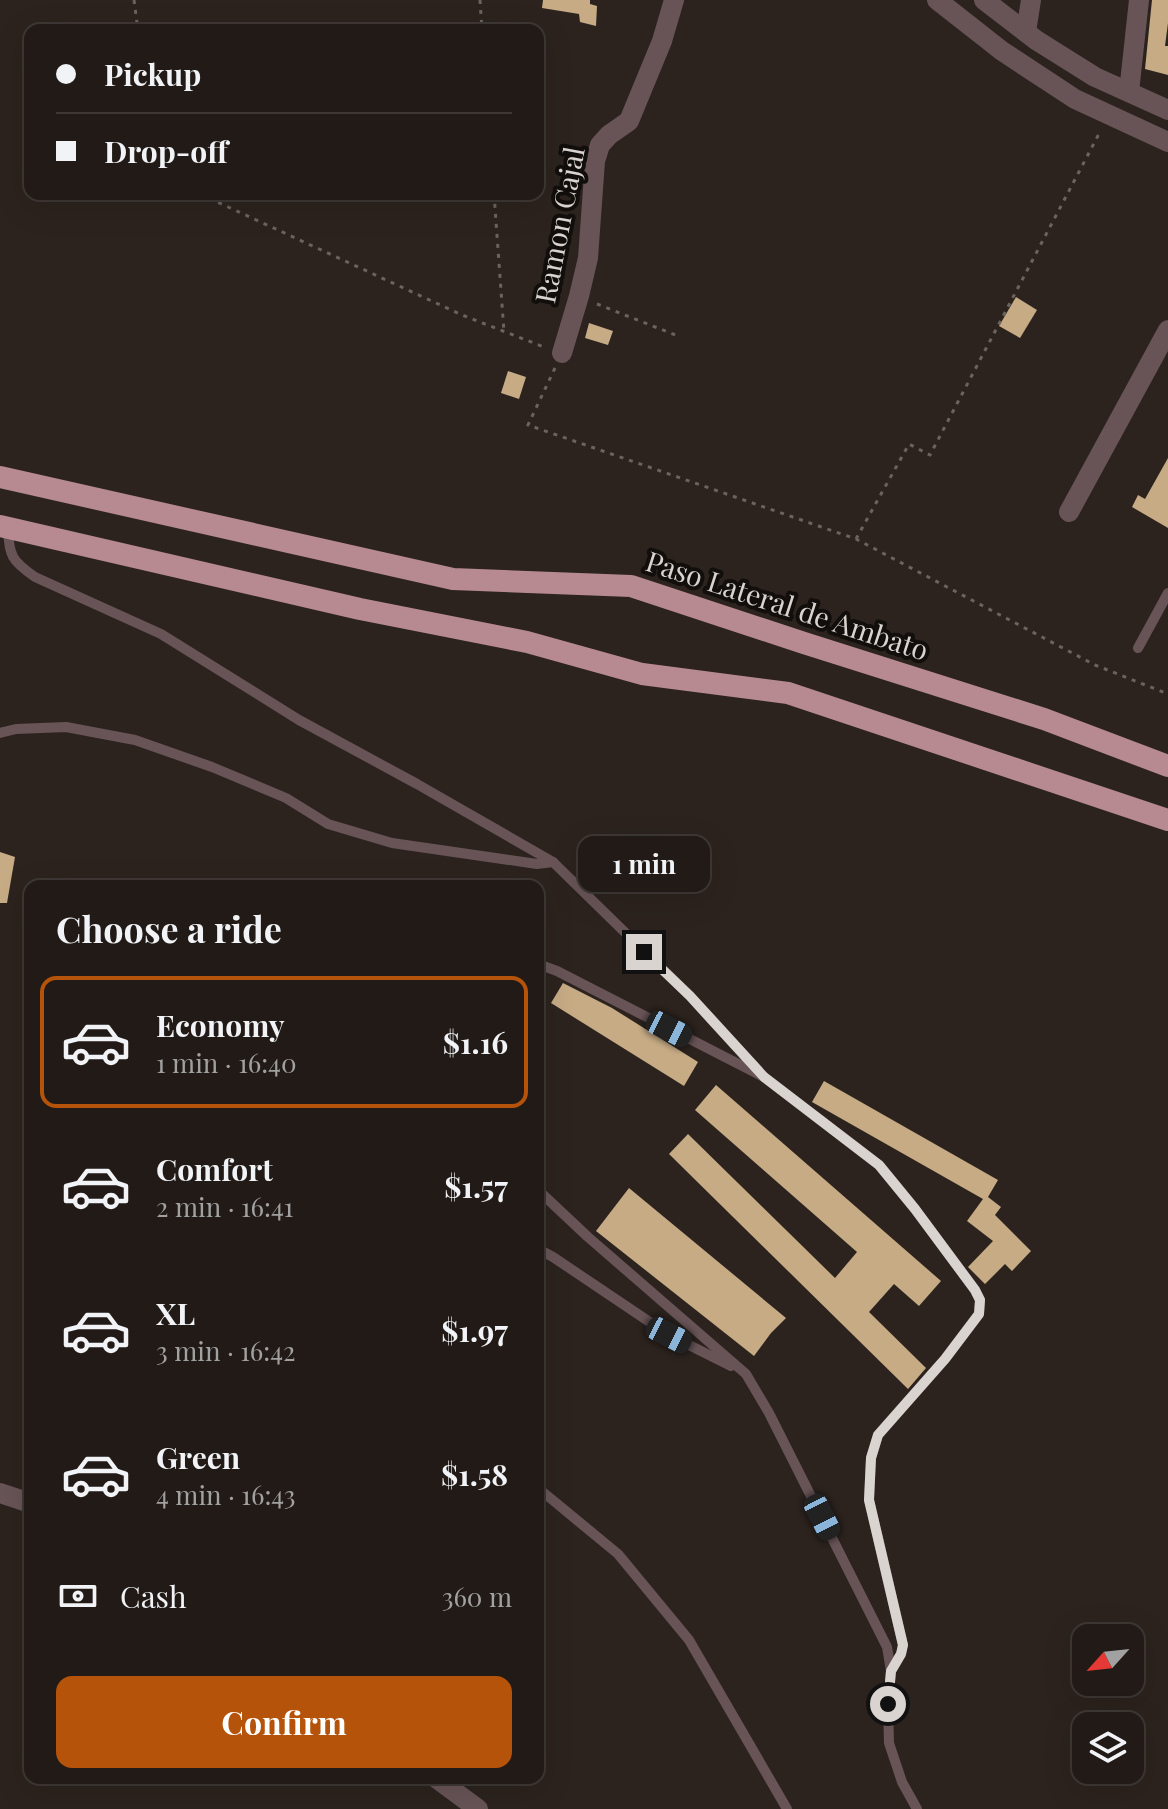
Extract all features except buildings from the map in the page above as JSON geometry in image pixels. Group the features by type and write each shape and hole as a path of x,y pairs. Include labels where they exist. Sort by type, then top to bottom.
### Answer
{"highway":[{"name":"Paso Lateral de Ambato","path":"0,477 453,579 631,586 1044,719 1168,766"},
{"path":"4,528 360,609 527,642 642,674 788,693 1168,820"}],"street":[{"name":"Ramon Cajal","path":"562,353 588,258 595,161 600,145 629,121 662,41 674,0"},
{"path":"937,0 1002,51 1075,99 1168,142"},
{"path":"984,0 1095,77 1168,110"},
{"path":"1026,32 1031,0"},
{"path":"1129,92 1139,0"},
{"path":"1069,512 1168,330"},
{"path":"0,1493 24,1501"},
{"path":"444,1784 478,1809"}],"lane":[{"path":"4,528 9,550 19,566 35,577 161,634 299,720 553,862 690,996 764,1077 879,1165 915,1209 980,1300 979,1314 945,1359 878,1435 871,1458 869,1500 903,1645 891,1671"},
{"path":"1138,648 1168,593"},
{"path":"0,733 16,729 66,727 135,740 212,767 286,798 328,824 353,832 392,843 477,856 537,864 553,862"},
{"path":"544,966 764,1077"},
{"path":"544,1196 746,1374 769,1413 887,1647 891,1671 889,1743 902,1782 917,1809"},
{"path":"544,1252 669,1335 746,1374"},
{"path":"544,1493 618,1554 689,1640 787,1809"}],"path":[{"path":"134,0 137,24"},
{"path":"480,0 482,24"},
{"path":"856,539 909,444 930,455 1109,115"},
{"path":"213,200 462,315 562,353 528,425 856,539 1095,665 1168,694"},
{"path":"494,200 504,332"},
{"path":"579,296 678,336"}],"route":[{"path":"644,952 690,996 764,1077 879,1165 915,1209 980,1300 979,1314 945,1359 878,1435 871,1458 869,1500 903,1645 891,1671 888,1704"}]}
